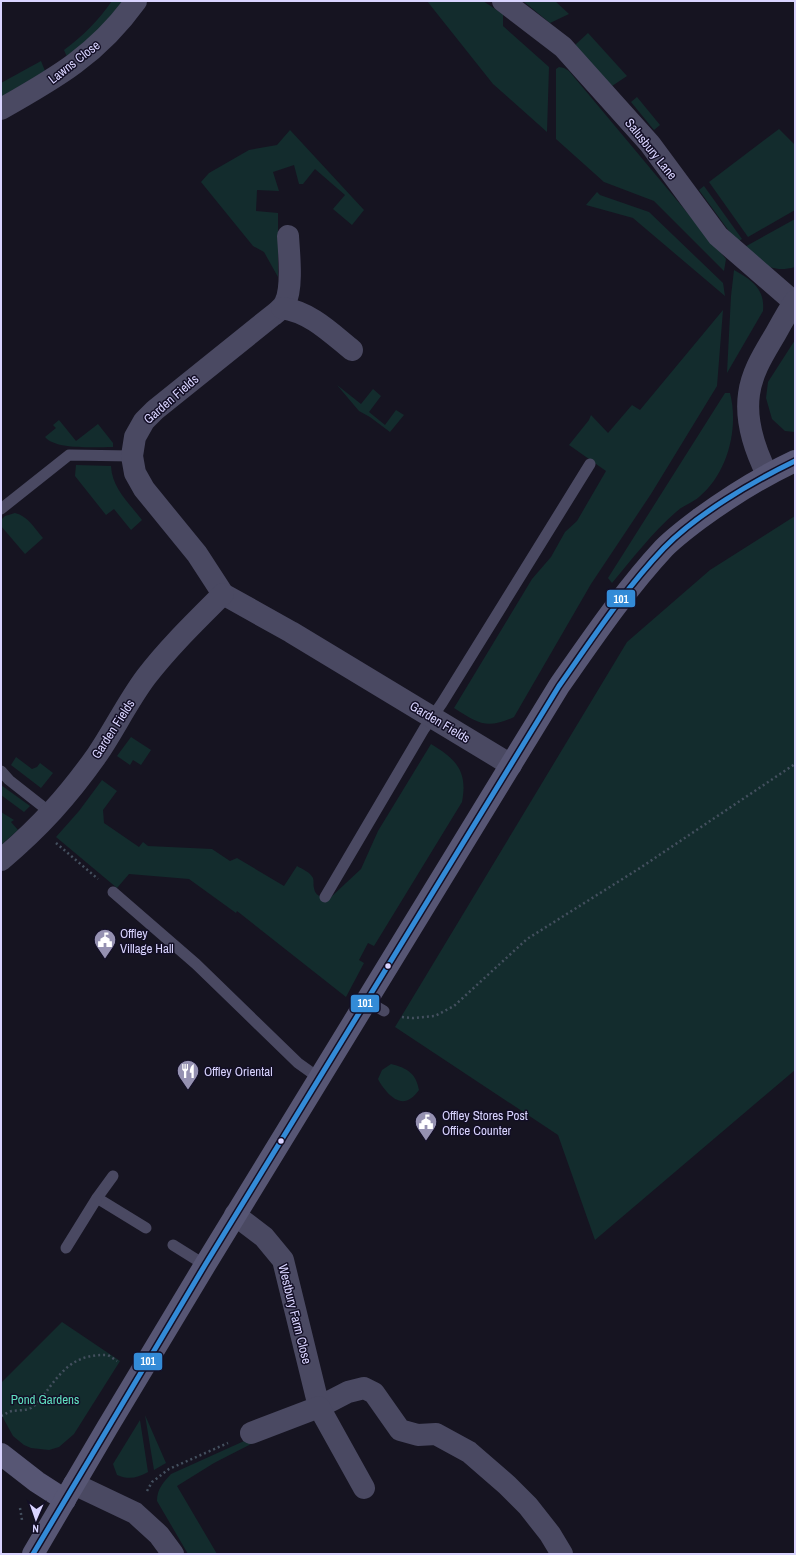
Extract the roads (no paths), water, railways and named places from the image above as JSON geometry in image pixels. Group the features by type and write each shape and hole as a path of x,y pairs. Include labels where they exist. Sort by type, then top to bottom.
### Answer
{"street":[{"name":"Lawns Close","path":"1,109 52,81 80,61 118,24 136,1"},
{"name":"Salusbury Lane","path":"503,1 563,47 650,144 718,236 795,302"},
{"name":"Garden Fields","path":"288,236 290,290 286,302 282,308 151,413 135,437 132,456 133,466 140,484 197,554 223,594 290,632 511,765"},
{"path":"767,474 759,458 752,438 749,412 749,394 757,365 795,302"},
{"path":"282,308 290,309 308,316 352,350"},
{"path":"33,1554 235,1215 319,1078 375,1006 511,765 559,686 595,634 665,548 690,526 715,507 767,474 795,461"},
{"name":"Garden Fields","path":"1,860 62,801 97,755 145,678 172,646 223,594"},
{"name":"Westbury Farm Close","path":"235,1215 264,1237 283,1260 319,1407 364,1488"},
{"path":"251,1433 319,1407 348,1392 364,1388 374,1393 400,1430 418,1435 436,1434 469,1452 508,1485 528,1506 550,1534 562,1554"},
{"path":"1,1454 31,1478 135,1513 160,1535 173,1554"}],"lane":[{"path":"1,509 68,455 132,456"},
{"path":"326,896 432,717 590,464"},
{"path":"1,771 44,820"},
{"path":"113,892 196,964 298,1063 319,1078"},
{"path":"66,1248 97,1198 113,1176"},
{"path":"97,1198 146,1228"},
{"path":"173,1245 205,1265"}],"place":[{"name":"Offley Village Hall","path":"105,960"},
{"name":"Offley Oriental","path":"188,1090"},
{"name":"Offley Stores Post Office Counter","path":"426,1142"}],"park label":[{"name":"Pond Gardens","path":"45,1399"}]}
